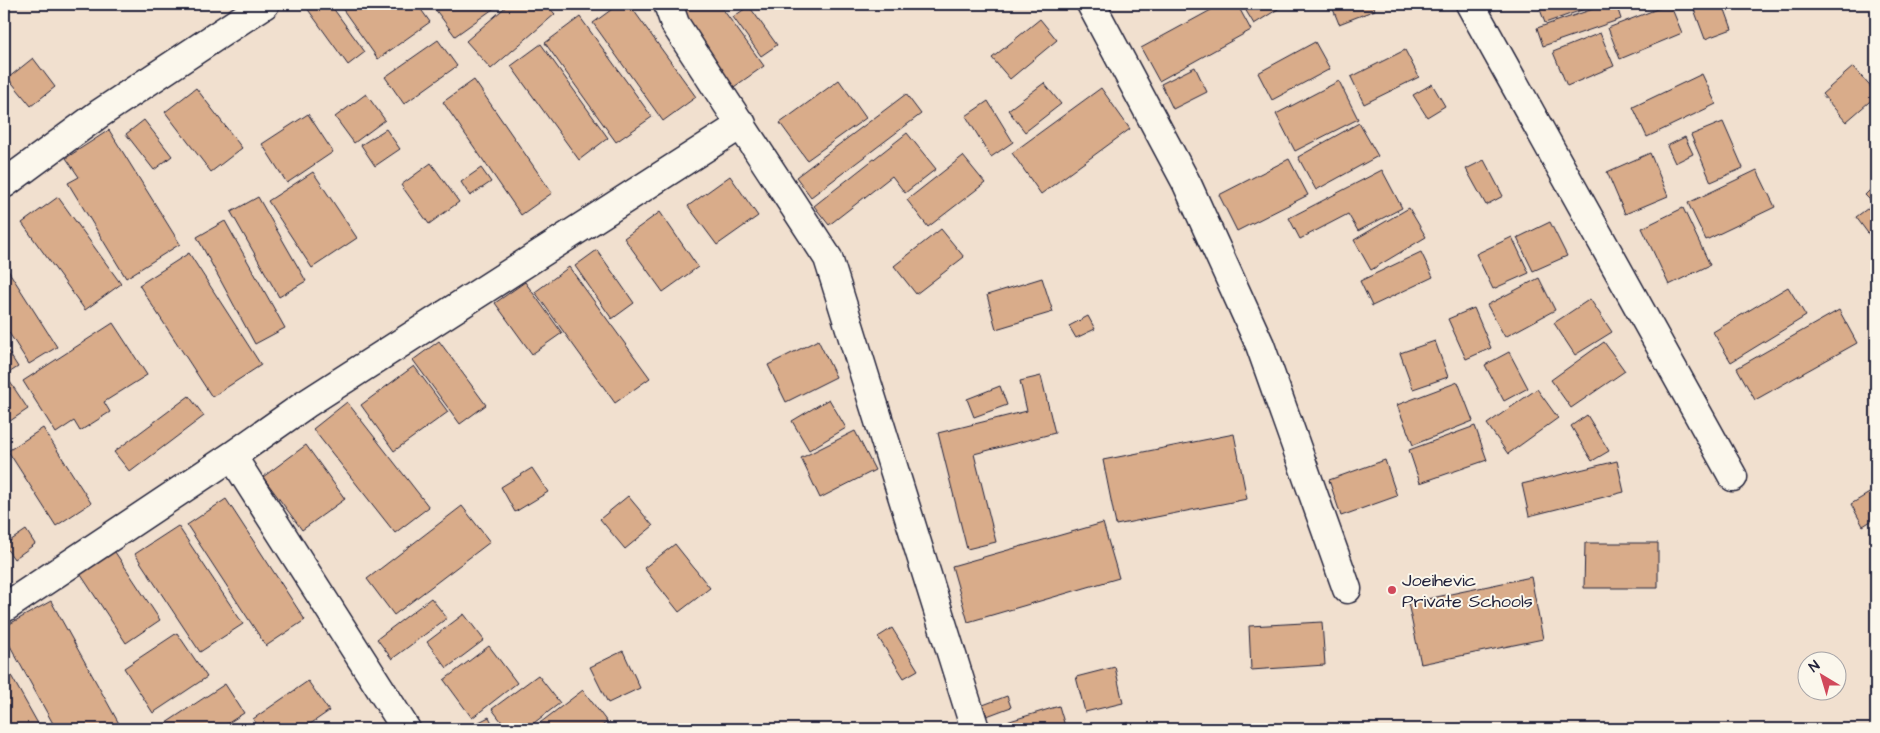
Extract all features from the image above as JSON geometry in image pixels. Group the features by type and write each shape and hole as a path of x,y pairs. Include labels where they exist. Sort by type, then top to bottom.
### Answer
{"street":[{"path":"4,184 99,114 266,4"},
{"path":"670,4 675,24 828,258 975,729"},
{"path":"1091,4 1187,184 1260,345 1347,588"},
{"path":"1470,4 1733,477"},
{"path":"4,608 232,456 306,404 742,124"},
{"path":"232,456 406,729"}],"building":[{"path":"304,4 330,4 365,52 348,65"},
{"path":"339,4 417,4 430,22 378,59"},
{"path":"442,4 500,4 455,36 435,9"},
{"path":"509,4 546,4 555,14 491,69 466,41"},
{"path":"619,4 629,4 696,97 663,121 593,23"},
{"path":"687,4 719,4 764,66 731,89 676,12"},
{"path":"1222,4 1237,4 1251,30 1159,81 1141,48"},
{"path":"1242,4 1286,4 1254,24"},
{"path":"1331,4 1373,4 1375,10 1339,24"},
{"path":"1538,4 1599,4 1545,23"},
{"path":"1608,4 1616,4 1621,19 1543,46 1537,28"},
{"path":"1670,4 1682,33 1620,59 1608,28"},
{"path":"1692,4 1723,4 1732,29 1705,39"},
{"path":"749,6 777,45 761,56 733,17"},
{"path":"580,17 652,117 616,142 545,43"},
{"path":"1040,19 1057,40 1010,79 992,58"},
{"path":"1600,33 1614,66 1567,86 1553,52"},
{"path":"438,40 457,66 404,104 385,77"},
{"path":"1315,42 1330,69 1272,100 1258,73"},
{"path":"541,44 608,138 579,160 511,66"},
{"path":"1405,50 1419,77 1364,104 1351,77"},
{"path":"33,58 55,87 31,106 8,78"},
{"path":"1195,67 1207,92 1173,109 1161,84"},
{"path":"1853,67 1876,93 1876,96 1846,122 1822,94"},
{"path":"1702,74 1716,104 1647,137 1633,107"},
{"path":"474,80 552,193 521,215 443,102"},
{"path":"839,80 866,118 807,160 780,123"},
{"path":"1339,81 1358,119 1295,151 1276,114"},
{"path":"1044,83 1061,104 1025,132 1008,110"},
{"path":"1432,84 1445,106 1427,117 1413,95"},
{"path":"196,88 242,148 211,172 165,112"},
{"path":"1101,88 1130,129 1041,194 1012,153"},
{"path":"366,94 385,120 354,143 335,117"},
{"path":"906,94 921,114 811,197 796,177"},
{"path":"988,101 1013,142 991,157 966,116"},
{"path":"308,114 333,152 287,183 262,144"},
{"path":"144,120 172,156 154,170 126,134"},
{"path":"1723,122 1743,168 1711,182 1691,135"},
{"path":"1359,123 1378,156 1316,190 1298,157"},
{"path":"386,129 400,149 375,166 361,145"},
{"path":"109,130 180,244 126,278 68,183 79,177 66,158"},
{"path":"907,133 936,169 905,193 892,176 829,225 814,206"},
{"path":"1685,137 1693,154 1675,163 1667,146"},
{"path":"1650,153 1668,196 1625,214 1607,172"},
{"path":"963,156 985,183 928,227 907,200"},
{"path":"1289,159 1308,195 1237,231 1219,195"},
{"path":"1484,160 1503,196 1486,205 1466,169"},
{"path":"431,163 459,202 429,224 401,185"},
{"path":"481,168 491,182 470,196 461,182"},
{"path":"1382,170 1402,208 1358,231 1348,214 1300,239 1289,218"},
{"path":"1757,170 1775,207 1706,240 1688,203"},
{"path":"313,172 357,238 312,268 268,201"},
{"path":"730,176 758,216 717,245 688,206"},
{"path":"1876,184 1876,206 1865,195"},
{"path":"58,197 121,284 85,310 22,223"},
{"path":"258,197 306,281 279,297 231,212"},
{"path":"1871,206 1876,213 1876,244 1856,217"},
{"path":"1409,208 1426,237 1371,270 1354,240"},
{"path":"1683,208 1710,265 1669,285 1642,228"},
{"path":"660,212 698,267 663,292 624,238"},
{"path":"225,221 285,328 255,344 197,237"},
{"path":"1550,222 1567,256 1533,271 1517,238"},
{"path":"941,229 964,257 916,294 894,266"},
{"path":"1512,237 1529,273 1493,289 1476,254"},
{"path":"597,250 634,303 612,319 575,266"},
{"path":"1421,252 1433,277 1372,306 1360,281"},
{"path":"189,253 261,365 212,397 139,285"},
{"path":"4,264 57,347 29,364 4,325"},
{"path":"569,267 650,378 615,403 535,292"},
{"path":"1042,278 1053,312 996,329 987,295"},
{"path":"1539,278 1555,310 1505,337 1487,305"},
{"path":"525,282 562,333 532,354 495,303"},
{"path":"1788,287 1806,316 1731,362 1713,332"},
{"path":"1590,299 1612,332 1575,355 1554,323"},
{"path":"1474,308 1491,348 1466,359 1448,319"},
{"path":"1839,310 1857,343 1755,400 1737,368"},
{"path":"1088,316 1095,329 1076,338 1069,326"},
{"path":"113,323 147,375 104,402 110,412 80,431 74,421 56,433 23,381"},
{"path":"818,340 836,377 786,402 768,365"},
{"path":"439,341 486,405 460,424 413,360"},
{"path":"1435,341 1448,377 1413,389 1400,353"},
{"path":"1604,342 1625,371 1571,408 1551,380"},
{"path":"4,345 18,367 4,376"},
{"path":"1509,352 1528,388 1504,401 1485,365"},
{"path":"414,366 448,412 394,451 361,405"},
{"path":"1041,376 1055,433 974,454 996,542 967,549 938,433 1027,411 1020,381"},
{"path":"10,382 28,409 4,425 4,386"},
{"path":"1458,382 1473,421 1413,445 1397,405"},
{"path":"1000,386 1007,405 974,417 967,399"},
{"path":"1537,389 1558,418 1508,454 1487,424"},
{"path":"189,396 204,416 130,472 114,452"},
{"path":"829,399 846,428 809,450 792,421"},
{"path":"347,402 429,507 395,533 313,429"},
{"path":"1587,415 1609,451 1592,461 1571,426"},
{"path":"1475,426 1487,460 1420,483 1409,450"},
{"path":"43,428 91,503 56,526 8,451"},
{"path":"855,431 875,470 820,498 801,458"},
{"path":"1234,434 1247,499 1116,525 1103,460"},
{"path":"306,445 345,499 302,530 263,477"},
{"path":"1385,460 1397,496 1341,516 1329,480"},
{"path":"1617,461 1624,492 1529,516 1522,484"},
{"path":"532,468 548,492 515,512 501,487"},
{"path":"1876,489 1876,518 1863,526 1851,504"},
{"path":"628,496 653,526 625,549 600,519"},
{"path":"226,499 305,620 266,646 187,525"},
{"path":"462,506 490,542 394,615 367,579"},
{"path":"1103,523 1119,578 968,622 952,566"},
{"path":"178,526 243,624 200,652 135,554"},
{"path":"26,530 35,544 14,559 4,545"},
{"path":"1585,543 1658,543 1658,588 1584,588"},
{"path":"675,544 710,588 679,612 644,568"},
{"path":"113,549 160,620 126,643 79,572"},
{"path":"1531,577 1543,639 1421,664 1408,603"},
{"path":"431,598 447,618 392,659 377,639"},
{"path":"51,601 122,729 56,729 4,635 4,627"},
{"path":"464,614 484,640 447,668 427,642"},
{"path":"1322,622 1325,665 1251,670 1249,626"},
{"path":"892,628 918,670 904,678 878,637"},
{"path":"177,633 207,677 153,713 124,668"},
{"path":"489,646 517,683 472,718 444,680"},
{"path":"623,651 640,688 608,703 590,667"},
{"path":"4,663 41,729 4,729"},
{"path":"1115,667 1123,703 1085,712 1076,677"},
{"path":"538,675 560,703 526,729 507,729 492,709"},
{"path":"308,681 329,711 303,729 260,729 253,719"},
{"path":"225,684 244,713 219,729 170,729 166,723"},
{"path":"583,690 607,722 598,729 532,729"},
{"path":"1007,696 1011,707 987,716 983,705"},
{"path":"1059,706 1065,726 1054,729 1001,729 1000,724"},
{"path":"489,717 495,729 465,729"},
{"path":"249,723 253,729 238,729"},
{"path":"1129,723 1130,729 1091,729"}],"place":[{"name":"Joeihevic Private Schools","path":"1392,590"}]}
